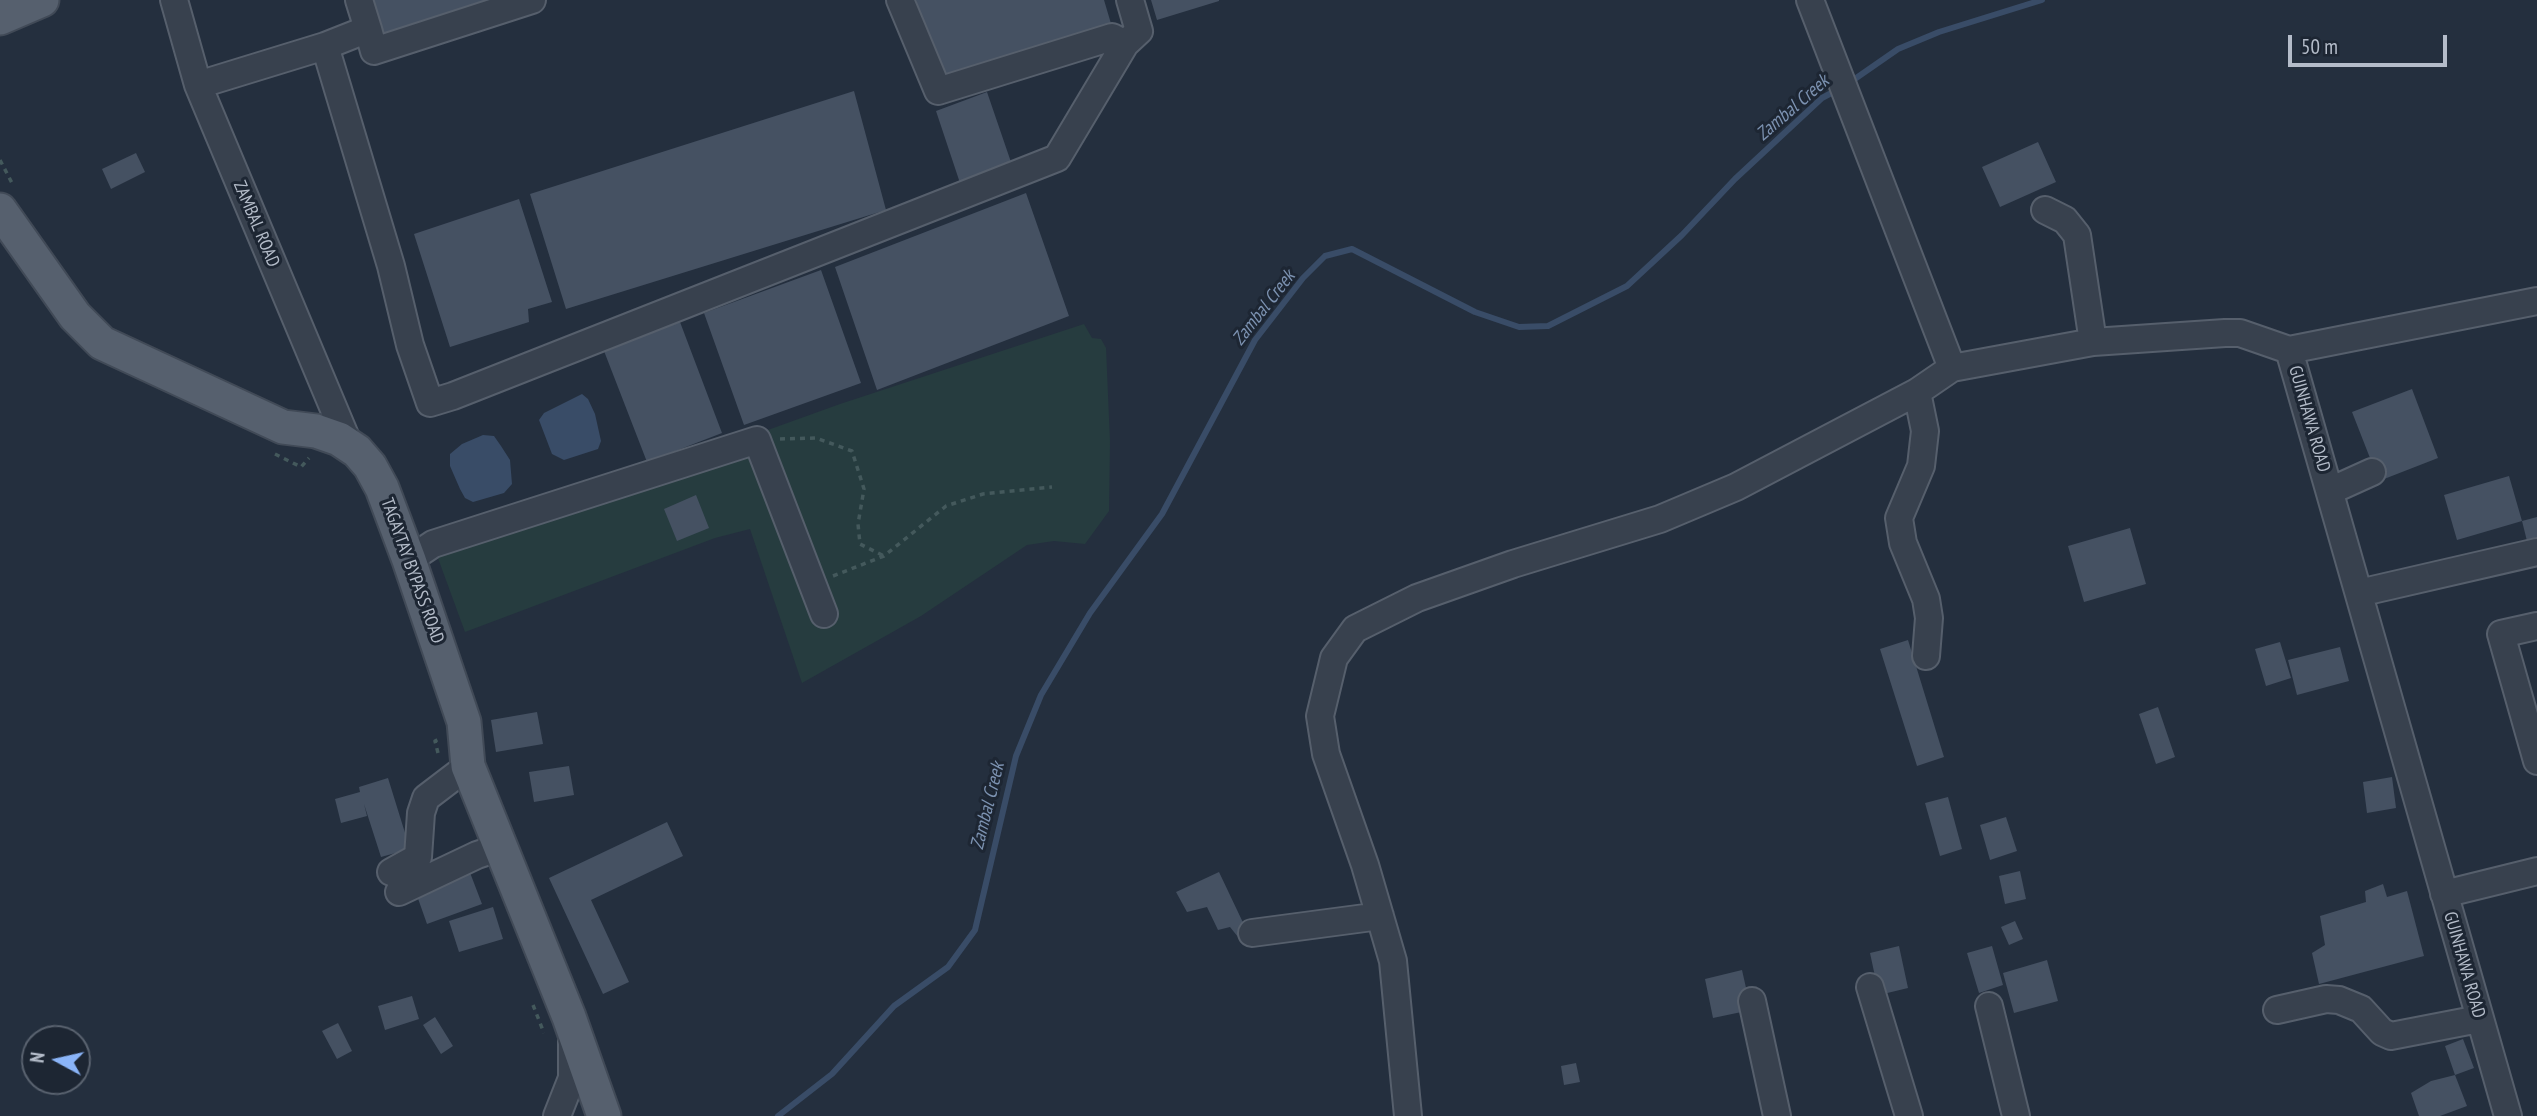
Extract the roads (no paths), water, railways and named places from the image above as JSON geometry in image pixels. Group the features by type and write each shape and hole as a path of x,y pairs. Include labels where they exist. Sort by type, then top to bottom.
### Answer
{"main road":[{"path":"0,18 41,0"},
{"name":"TAGAYTAY BYPASS ROAD","path":"7,199 66,304 102,342 283,427 316,431 349,445 375,474 409,560 464,722 468,766 569,1017 604,1116"}],"street":[{"name":"ZAMBAL ROAD","path":"174,0 198,85 349,445"},
{"path":"359,0 374,51 532,0"},
{"path":"900,0 937,91 1112,37 1125,44"},
{"path":"325,46 391,266 410,345 430,403 620,332 1057,158 1125,44 1139,31 1130,0"},
{"path":"1408,1116 1393,961 1326,754 1320,716 1335,658 1355,629 1418,597 1513,564 1660,519 1736,487 1917,392 1952,368 1810,0"},
{"path":"198,85 325,46 368,29"},
{"path":"2045,210 2065,220 2077,235 2093,342"},
{"path":"2289,350 2537,301"},
{"name":"GUINHAWA ROAD","path":"1952,368 2093,342 2240,333 2289,350 2508,1116"},
{"path":"1917,392 1925,431 1924,446 1921,466 1899,518 1902,542 1926,599 1929,618 1926,656"},
{"path":"409,560 433,544 757,440 824,614"},
{"path":"2330,491 2372,472"},
{"path":"2359,593 2537,552"},
{"path":"2536,756 2501,634 2537,626"},
{"path":"468,766 426,798 421,813 418,857 395,882 501,847"},
{"path":"2444,894 2537,871"},
{"path":"1252,933 1380,916"},
{"path":"1870,987 1909,1116"},
{"path":"2277,1010 2326,999 2339,1000 2361,1009 2382,1032 2391,1036 2479,1019"},
{"path":"1752,1001 1777,1116"},
{"path":"1989,1006 2016,1116"},
{"path":"556,1116 572,1078 574,1051 569,1017"}],"water":[{"path":"582,394 588,399 595,414 601,441 598,449 564,460 552,454 539,420 544,413"},
{"path":"483,435 494,436 510,460 512,484 504,493 473,502 465,498 460,489 450,466 450,454 462,444"}],"waterway":[{"name":"Zambal Creek","path":"1849,83 1898,49 1939,32 2042,0"},
{"name":"Zambal Creek","path":"778,1116 832,1074 894,1006 948,967 975,930 1016,756 1041,695 1090,613 1162,514 1255,340 1303,278 1325,256 1352,249 1475,312 1519,327 1548,326 1627,286 1682,235 1735,179 1822,98 1837,90"}]}
